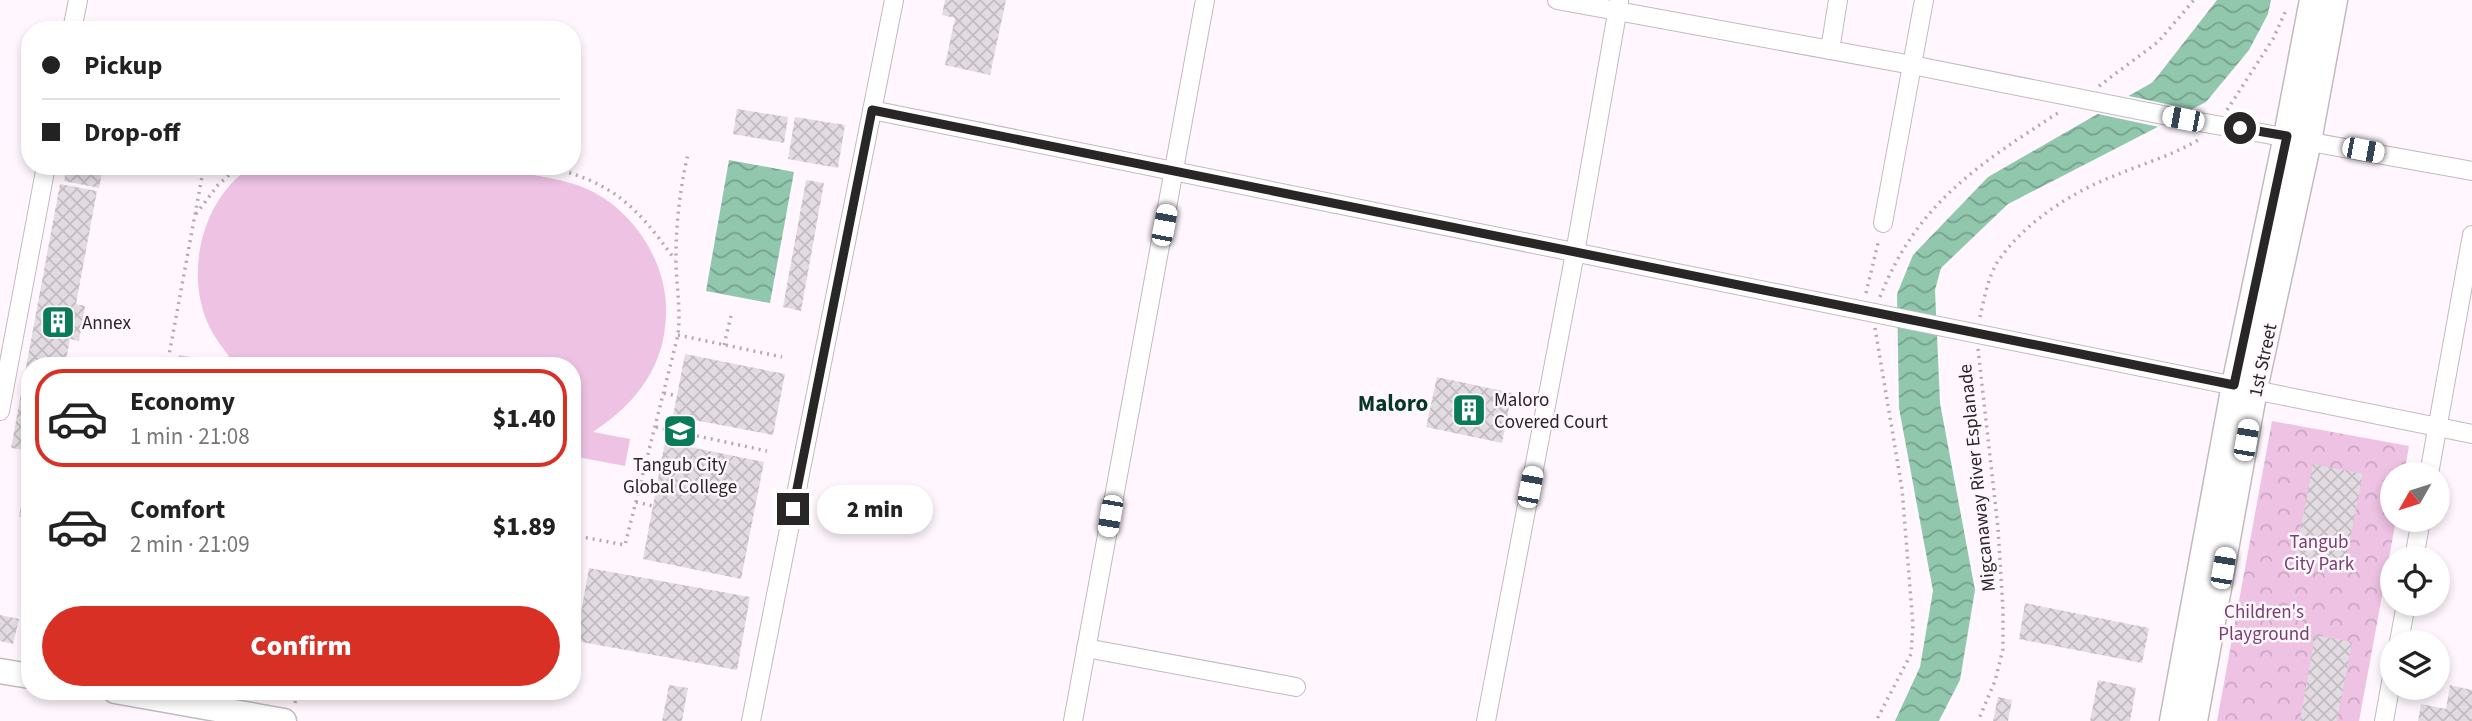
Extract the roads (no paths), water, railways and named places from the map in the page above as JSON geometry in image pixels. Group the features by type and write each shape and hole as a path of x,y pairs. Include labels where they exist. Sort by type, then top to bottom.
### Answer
{"main road":[{"name":"1st Street","path":"2298,138 2312,0"},
{"name":"1st Street","path":"2172,721 2298,138 2335,0"},
{"name":"1st Street","path":"2195,721 2244,387"},
{"path":"0,671 21,674"},
{"path":"194,700 290,711"}],"street":[{"path":"74,21 78,0"},
{"path":"751,721 894,0"},
{"path":"1073,721 1205,0"},
{"path":"1557,0 1618,5 1830,50 2183,119 2472,171"},
{"path":"1830,50 1838,0"},
{"path":"1883,223 1924,0"},
{"path":"1486,721 1575,253 1618,5"},
{"path":"872,110 2472,434"},
{"path":"0,411 44,175"},
{"path":"2431,462 2472,236"},
{"path":"1086,648 1296,687"},
{"path":"2384,721 2388,700"}],"water":[{"path":"2217,0 2271,0 2268,14 2249,50 2206,102 2008,204 1941,268 1935,290 1940,403 1975,590 1960,680 1939,721 1895,721 1920,667 1933,591 1899,408 1897,294 1913,255 1988,177 2153,82"},
{"path":"729,160 794,172 770,303 706,291"}],"place":[{"name":"Annex","path":"58,322"},
{"name":"Maloro Covered Court","path":"1469,410"},
{"name":"Tangub City Global College","path":"680,431"}],"district":[{"name":"Maloro","path":"1393,403"}],"park label":[{"name":"Tangub City Park","path":"2319,552"},
{"name":"Children's Playground","path":"2264,622"}]}
